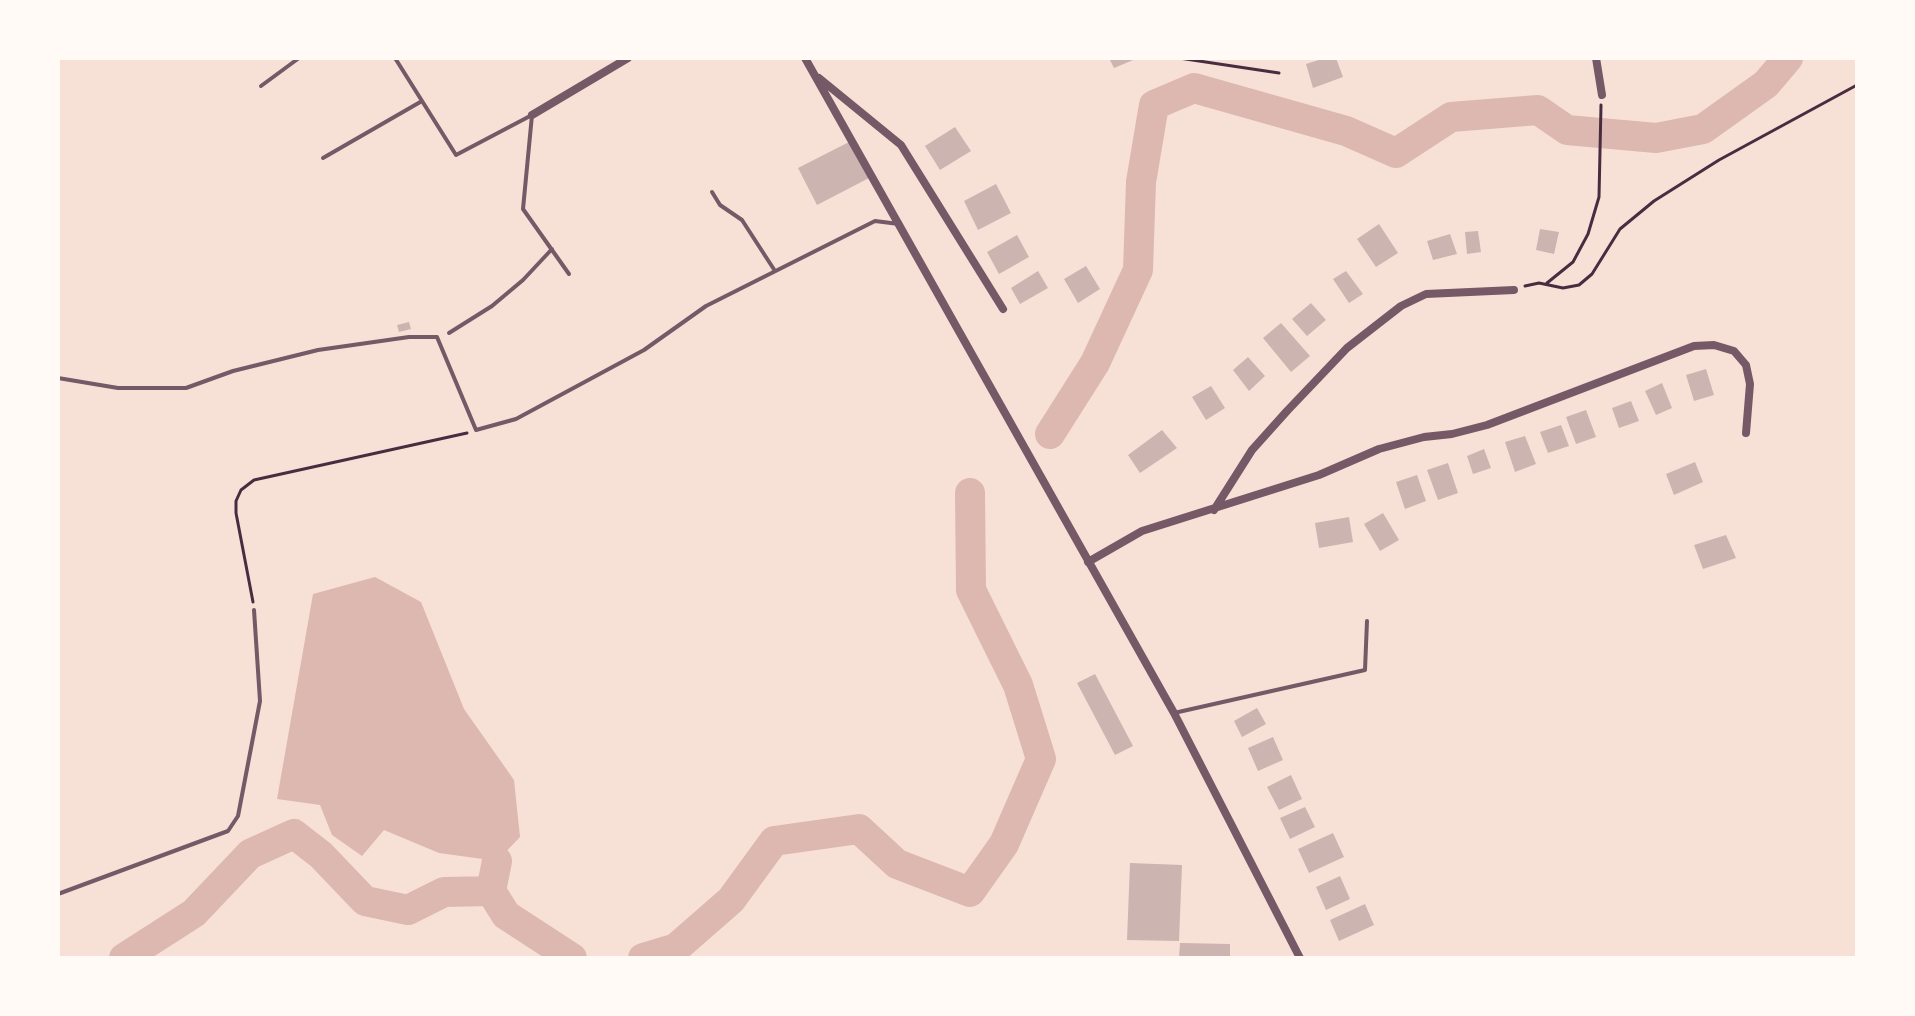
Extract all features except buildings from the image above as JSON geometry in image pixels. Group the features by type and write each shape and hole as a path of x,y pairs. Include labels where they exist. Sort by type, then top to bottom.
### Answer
{"street":[{"path":"532,115 628,58"},
{"path":"805,58 1174,713 1300,958"},
{"path":"1596,58 1602,95"},
{"path":"815,75 901,145 1003,309"},
{"path":"1213,510 1252,450 1287,411 1347,348 1401,306 1426,294 1514,290"},
{"path":"1088,562 1142,531 1319,475 1379,449 1487,425 1694,346 1714,345 1734,351 1746,365 1750,384 1746,433"}],"lane":[{"path":"261,86 299,58"},
{"path":"395,58 456,155 532,115"},
{"path":"323,158 422,101"},
{"path":"532,115 523,209 569,274"},
{"path":"712,192 720,205 742,220 775,271"},
{"path":"58,378 118,388 186,388 233,371 318,350 409,337 437,337 476,430 516,419 644,350 706,306 875,221 901,224"},
{"path":"449,333 492,306 523,280 552,249"},
{"path":"58,894 228,831 238,816 260,701 254,610"},
{"path":"1174,713 1365,670 1367,621"}],"path":[{"path":"1179,58 1279,73"},
{"path":"1547,283 1563,288 1579,285 1592,274 1620,229 1654,201 1719,160 1857,85"},
{"path":"1514,290 1547,283 1573,262 1588,234 1599,197 1602,95"},
{"path":"254,610 236,513 236,501 241,490 254,480 476,430"}],"shaded area":[{"path":"375,577 421,602 464,709 514,780 520,837 497,861 439,853 384,830 362,856 332,835 320,805 277,799 313,594"}],"waterway":[{"path":"1050,434 1095,363 1138,270 1141,182 1154,105 1194,88 1346,131 1396,153 1451,117 1538,110 1567,130 1656,138 1703,129 1766,84 1788,58"},
{"path":"643,958 676,948 731,900 774,841 859,829 897,864 970,892 1004,844 1041,759 1018,685 971,590 970,493"},
{"path":"124,958 194,913 250,854 294,834 321,855 365,901 408,910 444,892 491,891 506,915 572,958"},
{"path":"491,891 497,861"}]}
